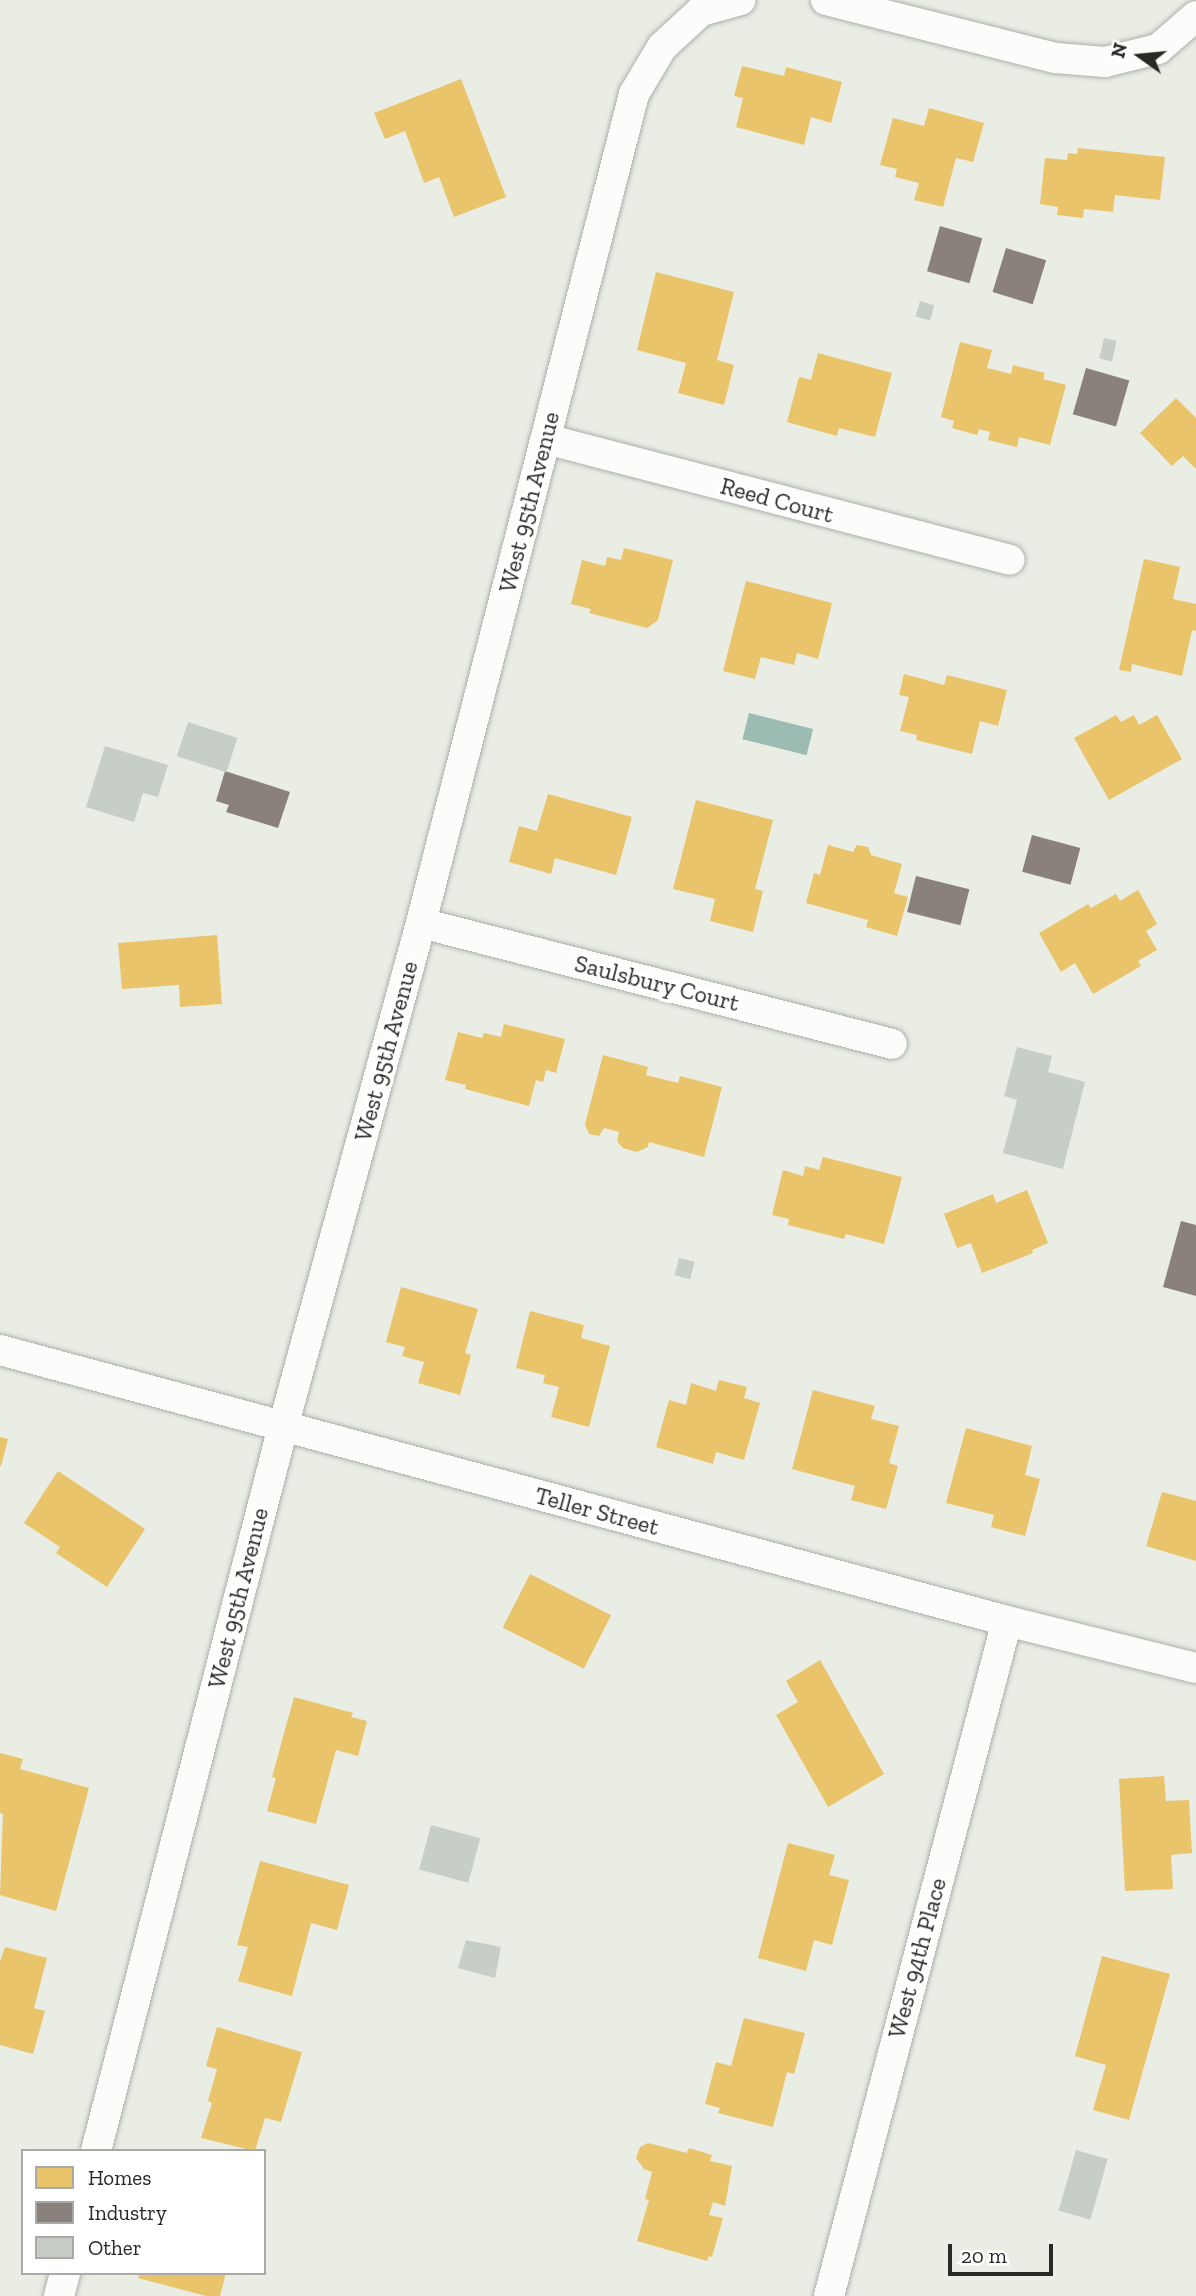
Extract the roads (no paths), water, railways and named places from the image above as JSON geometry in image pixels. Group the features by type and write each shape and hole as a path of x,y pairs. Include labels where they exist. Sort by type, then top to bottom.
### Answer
{"street":[{"name":"West 95th Avenue","path":"97,2149 283,1426 421,923 634,94 662,47 701,11 741,0"},
{"path":"826,0 1056,58 1105,62 1158,49 1196,16"},
{"name":"Reed Court","path":"545,439 1009,560"},
{"name":"Saulsbury Court","path":"421,923 892,1044"},
{"name":"Teller Street","path":"0,1350 1007,1621 1196,1668"},
{"name":"West 94th Place","path":"828,2296 1007,1621"},
{"path":"59,2296 64,2275"}],"water":[{"path":"749,713 813,729 807,755 742,739"}]}
